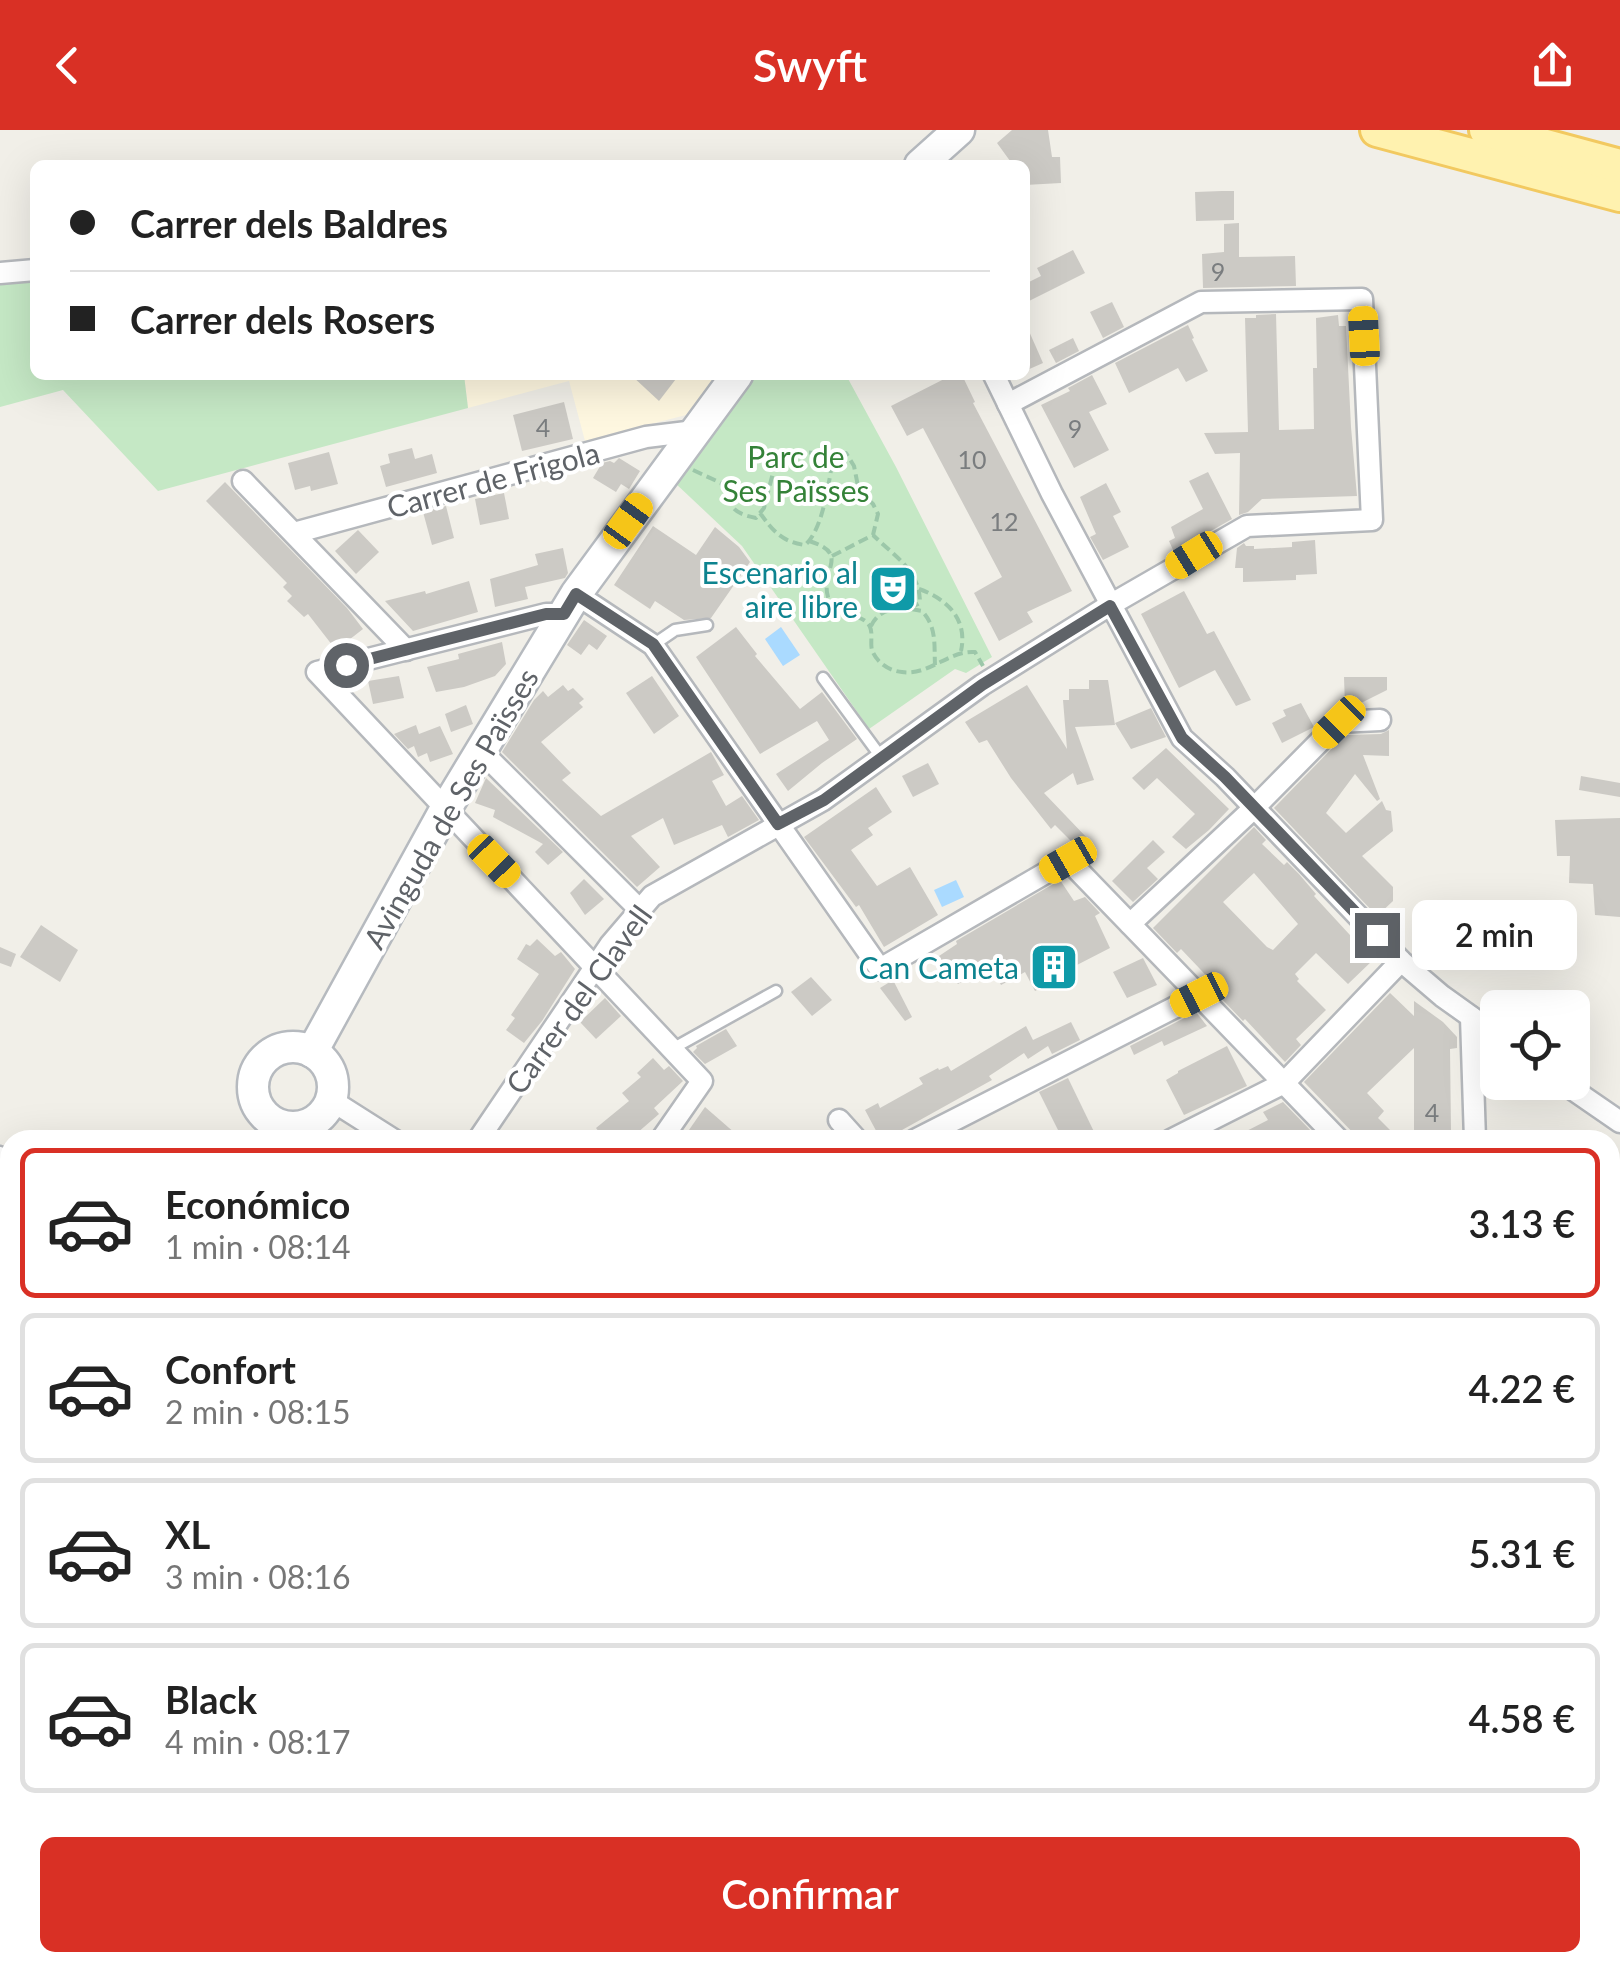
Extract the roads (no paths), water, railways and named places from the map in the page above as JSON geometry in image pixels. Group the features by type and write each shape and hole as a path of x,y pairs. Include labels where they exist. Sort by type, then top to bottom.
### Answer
{"main road":[{"path":"925,160 958,130"},
{"path":"1378,130 1620,195"},
{"path":"1486,130 1620,166"},
{"name":"Avinguda de Ses Païsses","path":"312,1052 445,810 570,604 733,380"},
{"path":"269,1130 253,1088 262,1062 285,1048 312,1052 330,1073 331,1100 314,1121 274,1130"}],"street":[{"path":"0,272 30,270"},
{"name":"Carrer del Clavell","path":"485,1130 610,946 652,896 824,800 991,680 1247,526 1372,520 1362,299 1201,302 1008,404"},
{"path":"996,380 1110,606 1182,738 1225,777 1402,960 1480,1024"},
{"name":"Carrer de Frigola","path":"294,534 646,437 694,431"},
{"path":"243,481 406,650"},
{"path":"667,1130 702,1081 317,672 546,614 570,604 653,644 880,969 1068,860 1329,1130"},
{"path":"1130,924 1339,722 1380,720"},
{"path":"481,751 640,910"},
{"path":"1191,1130 1284,1084 1402,960"},
{"path":"935,1130 1199,995"},
{"path":"1470,1017 1475,1130"},
{"path":"331,1100 378,1130"},
{"path":"1588,1100 1620,1122"},
{"path":"839,1120 848,1130"}],"lane":[{"path":"653,644 676,630 707,625"},
{"path":"824,678 881,758"},
{"path":"672,1049 776,991"}],"water":[{"path":"781,627 800,655 783,666 765,639"},
{"path":"956,880 964,897 942,907 934,890"}],"place":[{"name":"Escenario al aire libre","path":"893,589"},
{"name":"Can Cameta","path":"1054,967"}],"park label":[{"name":"Parc de Ses Païsses","path":"796,473"}]}
